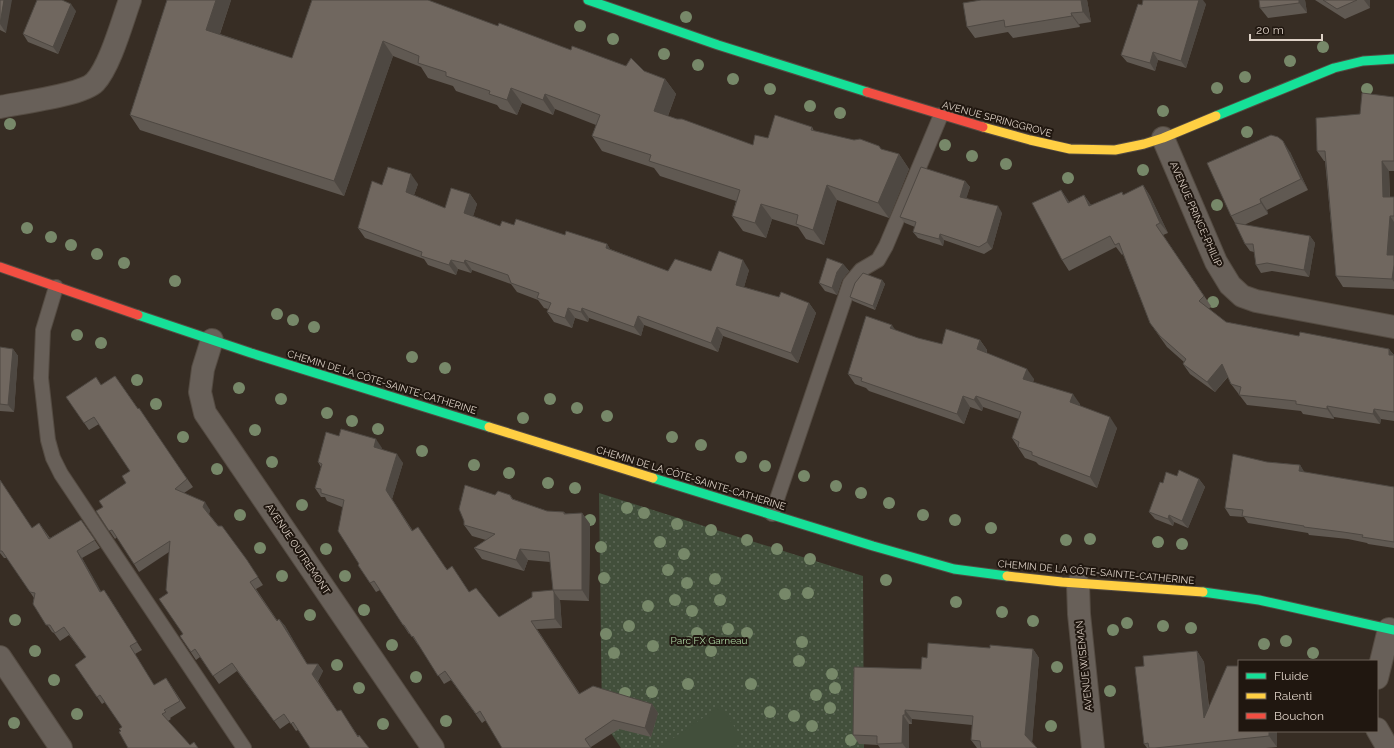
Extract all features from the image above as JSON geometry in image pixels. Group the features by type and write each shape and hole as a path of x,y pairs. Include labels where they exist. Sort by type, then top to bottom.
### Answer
{"main road":[{"name":"AVENUE SPRINGGROVE","path":"593,1 718,45 941,115 1030,140 1070,149 1114,150 1144,144 1163,138 1334,68 1363,61 1394,59"},
{"name":"CHEMIN DE LA CÔTE-SAINTE-CATHERINE","path":"0,267 212,340 591,459 873,546 954,569 1018,578 1078,584 1194,591 1259,600 1392,630"}],"street":[{"path":"0,107 59,96 94,83 102,73 108,60 130,0"},
{"name":"AVENUE PRINCE-PHILIP","path":"1163,138 1216,262 1230,285 1242,296 1256,301 1394,327"},
{"name":"AVENUE OUTREMONT","path":"212,340 203,369 200,392 204,413 433,748"},
{"name":"AVENUE WISEMAN","path":"1078,584 1079,614 1093,748"},
{"path":"1378,675 1392,630"},
{"path":"0,657 61,748"},
{"path":"1378,731 1388,748"}],"lane":[{"path":"772,514 850,283 861,270 878,260 886,246 941,115"},
{"path":"56,287 43,330 41,378 48,440 53,458 66,481 244,748"}],"green space":[{"name":"Parc FX Garneau","path":"599,493 863,576 864,748 621,748 602,720"},
{"path":"720,706 743,739 729,748 659,748"}],"building":[{"path":"0,0 4,0 0,24"},
{"path":"37,0 62,0 71,4 53,47 23,34"},
{"path":"167,0 216,0 206,30 292,58 312,0 428,0 498,26 499,23 571,50 572,46 626,66 631,58 644,71 665,79 654,111 677,119 682,119 753,145 755,135 768,138 775,115 812,127 811,130 854,140 860,139 879,146 881,149 899,154 878,203 827,185 813,230 796,224 798,215 761,204 755,223 732,216 740,190 649,161 651,155 592,136 600,115 545,94 543,100 511,88 507,100 489,94 490,91 446,76 446,72 418,63 419,56 383,41 334,181 130,115"},
{"path":"981,0 1081,0 1083,12 1071,13 1072,16 1005,27 1004,20 967,27 963,3"},
{"path":"1143,0 1199,0 1181,61 1153,52 1150,63 1121,55 1138,4 1142,5"},
{"path":"1259,0 1299,0 1299,3 1260,8"},
{"path":"1323,0 1357,0 1337,9"},
{"path":"1362,93 1394,97 1394,161 1382,161 1383,197 1394,197 1394,216 1390,216 1387,255 1394,255 1392,279 1336,276 1325,151 1317,151 1316,118 1360,114"},
{"path":"1271,135 1278,137 1283,141 1301,179 1260,199 1261,203 1231,216 1207,163"},
{"path":"388,167 411,174 406,192 445,208 451,188 470,194 464,213 500,226 502,221 514,225 516,219 565,235 566,231 607,244 606,248 668,271 675,259 711,271 719,251 743,260 736,285 779,297 781,292 809,303 791,353 717,327 711,343 638,316 634,327 582,308 581,312 568,308 565,318 547,312 551,303 537,298 539,293 511,283 508,275 465,260 464,263 451,260 449,265 421,256 422,252 358,228 372,181 382,185"},
{"path":"921,167 965,181 960,197 998,206 987,242 979,247 940,234 939,239 913,232 916,222 900,217"},
{"path":"1143,185 1160,223 1156,225 1204,296 1199,301 1226,322 1299,336 1300,332 1389,349 1389,355 1394,355 1394,412 1374,409 1373,414 1327,406 1327,409 1296,404 1296,401 1239,395 1241,387 1231,384 1222,364 1207,382 1183,364 1186,359 1160,336 1150,323 1119,243 1115,245 1110,236 1062,260 1032,203 1061,190 1068,203 1084,195 1089,206 1122,192 1123,195"},
{"path":"1235,223 1310,236 1304,270 1267,263 1256,265 1253,244 1245,244"},
{"path":"827,258 843,264 837,272 832,288 819,283"},
{"path":"863,273 882,280 873,306 850,297 855,283"},
{"path":"866,316 892,325 890,328 918,338 942,344 946,329 980,340 977,349 1027,369 1023,379 1073,394 1070,402 1110,417 1090,477 1032,455 1032,452 1018,447 1019,442 1012,438 1021,412 976,396 974,400 963,396 957,414 861,381 862,378 848,374"},
{"path":"0,347 13,349 8,405 0,404"},
{"path":"115,376 138,409 139,408 187,479 175,489 205,502 203,507 218,526 222,526 258,577 250,582 277,621 279,619 307,664 318,664 312,674 337,711 341,710 358,737 359,735 369,748 310,748 293,722 291,724 284,714 274,721 232,663 213,676 195,649 191,652 180,636 183,634 159,599 168,593 166,590 170,541 134,564 112,530 109,531 96,511 103,507 99,501 126,483 122,476 130,471 94,417 84,423 66,397 96,377 101,385"},
{"path":"341,429 376,439 374,447 397,454 386,490 412,531 418,527 447,570 452,566 469,592 476,588 499,617 532,597 532,592 553,590 555,619 531,621 579,694 593,686 652,704 645,728 613,720 585,739 591,748 502,748 480,711 476,714 445,671 438,676 413,636 412,637 403,625 374,581 370,583 358,565 359,564 338,531 344,500 321,493 321,489 315,488 322,464 318,462 326,432 339,436"},
{"path":"1233,454 1267,462 1300,465 1299,471 1394,487 1394,542 1362,537 1363,535 1304,527 1242,516 1243,510 1225,508"},
{"path":"1179,470 1199,479 1182,521 1169,515 1168,519 1149,512 1160,482 1163,483 1166,472 1177,476"},
{"path":"0,480 32,528 39,523 49,539 81,520 95,540 77,551 100,592 104,590 137,642 130,646 154,685 166,678 180,701 164,710 166,712 162,714 190,745 194,742 198,748 128,748 119,732 121,731 119,729 122,727 100,695 97,697 75,665 86,657 64,627 55,633 50,625 46,625 33,604 35,593 30,592 2,551 0,551"},
{"path":"465,485 495,495 498,491 510,495 512,499 547,511 564,512 564,514 582,513 582,590 553,590 549,552 520,549 516,560 474,548 495,534 464,525 459,509"},
{"path":"928,643 990,648 990,645 1033,649 1025,735 1037,748 981,748 980,741 971,740 973,716 905,710 905,715 903,715 902,743 877,744 877,736 853,735 854,667 921,669 922,657 927,658"},
{"path":"1197,651 1204,718 1227,666 1238,666 1238,732 1269,732 1269,736 1149,748 1148,743 1144,744 1135,667 1144,666 1143,656"}],"traffic: fast":[{"path":"588,0 718,45 867,92"},
{"path":"1216,116 1334,68 1363,61 1394,59"},
{"path":"138,315 251,353 489,427"},
{"path":"653,478 873,546 954,569 1007,576"},
{"path":"1203,592 1259,600 1394,630"}],"traffic: slow":[{"path":"983,127 1070,149 1115,150 1144,144 1163,138 1216,116"},
{"path":"489,427 653,478"},
{"path":"1007,576 1062,582 1203,592"}],"traffic: jam":[{"path":"867,92 983,127"},
{"path":"0,267 138,315"}]}
